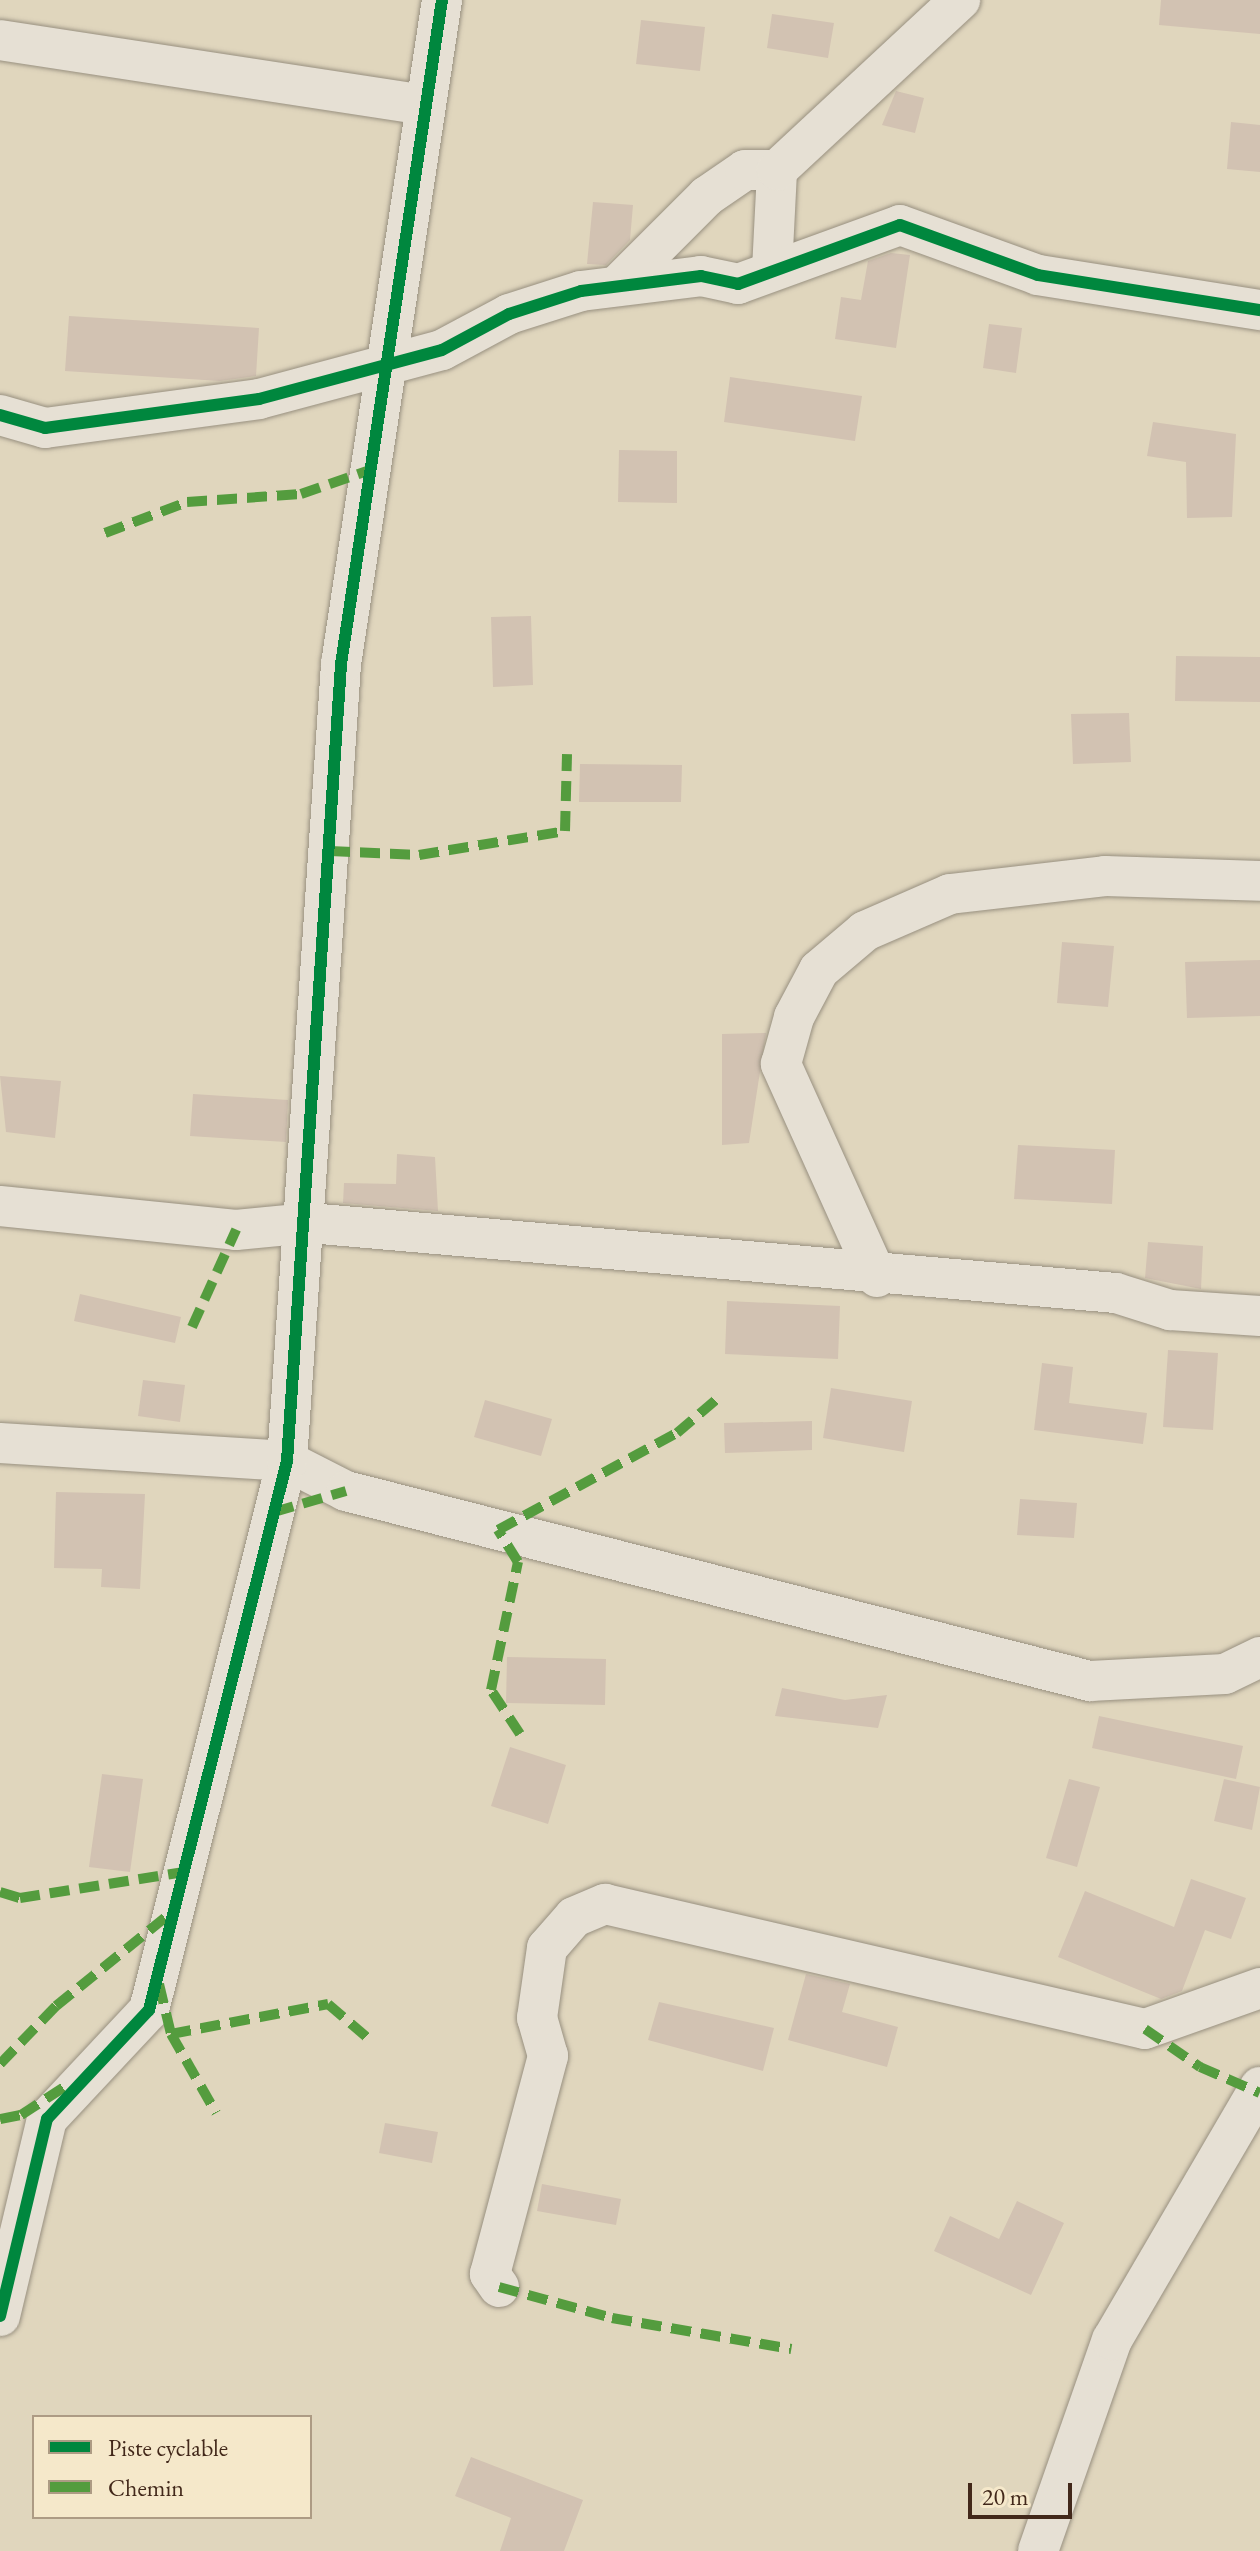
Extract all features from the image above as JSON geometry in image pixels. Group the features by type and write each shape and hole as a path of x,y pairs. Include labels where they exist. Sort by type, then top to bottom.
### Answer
{"street":[{"path":"0,2316 47,2119 149,2010 287,1461 309,1223 341,664 423,105 442,0"},
{"path":"618,285 665,233 745,170 777,170 960,0"},
{"path":"0,40 423,105"},
{"path":"772,270 777,170"},
{"path":"0,415 45,428 259,399 442,350 509,314 618,285 701,276 738,284 900,225 1038,275 1260,310"},
{"path":"665,233 701,276"},
{"path":"877,1277 781,1064 794,1017 819,970 865,931 950,894 1105,876 1260,881"},
{"path":"0,1206 236,1230 309,1223 877,1277 1116,1293 1170,1310 1260,1316"},
{"path":"0,1443 287,1461 346,1491 1090,1681 1225,1674 1260,1657"},
{"path":"499,2287 490,2274 548,2056 537,2018 547,1948 574,1917 605,1904 1145,2029 1260,1988"},
{"path":"1038,2551 1112,2340 1260,2087"}],"building":[{"path":"1161,0 1260,0 1260,34 1159,25"},
{"path":"772,14 834,23 828,58 767,48"},
{"path":"641,20 705,27 700,71 636,64"},
{"path":"896,91 924,98 915,133 882,125"},
{"path":"1231,122 1260,125 1260,172 1227,169"},
{"path":"593,202 633,205 630,240 606,265 587,264"},
{"path":"891,253 910,255 896,348 835,339 841,297 861,300 868,261"},
{"path":"69,316 259,328 256,376 220,381 65,371"},
{"path":"989,324 1022,328 1016,373 983,368"},
{"path":"730,377 862,396 855,441 724,422"},
{"path":"1153,422 1236,434 1232,517 1187,518 1186,462 1147,456"},
{"path":"619,450 677,451 677,503 618,502"},
{"path":"531,616 533,685 493,687 491,617"},
{"path":"1176,656 1260,657 1260,702 1175,701"},
{"path":"1129,713 1131,762 1073,764 1071,714"},
{"path":"580,764 682,765 681,802 579,802"},
{"path":"1062,942 1114,946 1108,1007 1057,1003"},
{"path":"1260,960 1260,1016 1187,1018 1185,962"},
{"path":"766,1033 749,1143 722,1145 722,1034"},
{"path":"0,1076 61,1081 55,1138 6,1132"},
{"path":"193,1094 288,1100 286,1142 190,1136"},
{"path":"1018,1145 1115,1150 1112,1204 1014,1199"},
{"path":"397,1154 435,1157 438,1211 343,1203 344,1183 396,1184"},
{"path":"1148,1242 1203,1246 1201,1289 1145,1278"},
{"path":"80,1294 181,1317 175,1343 74,1321"},
{"path":"727,1301 840,1306 838,1359 725,1354"},
{"path":"1168,1350 1218,1353 1213,1430 1163,1427"},
{"path":"1042,1363 1073,1367 1069,1403 1147,1413 1143,1444 1034,1430"},
{"path":"143,1380 185,1385 180,1422 138,1416"},
{"path":"831,1388 912,1401 904,1452 823,1438"},
{"path":"485,1400 552,1419 541,1456 474,1437"},
{"path":"812,1421 812,1450 725,1453 724,1423"},
{"path":"56,1492 145,1494 140,1589 101,1587 102,1569 54,1568"},
{"path":"1020,1499 1077,1503 1074,1538 1017,1535"},
{"path":"507,1657 606,1659 605,1705 506,1703"},
{"path":"782,1688 845,1700 887,1695 878,1728 775,1716"},
{"path":"1099,1716 1243,1746 1236,1779 1092,1748"},
{"path":"510,1747 566,1765 548,1824 491,1806"},
{"path":"102,1774 143,1779 130,1872 89,1867"},
{"path":"1069,1779 1100,1787 1077,1867 1046,1858"},
{"path":"1224,1779 1260,1787 1252,1830 1214,1821"},
{"path":"1191,1879 1246,1898 1231,1939 1205,1930 1182,1991 1161,1999 1058,1957 1085,1891 1174,1927"},
{"path":"806,1974 850,1984 842,2012 898,2027 887,2067 788,2040"},
{"path":"659,2002 774,2028 763,2071 648,2040"},
{"path":"385,2123 438,2132 432,2163 379,2153"},
{"path":"542,2184 621,2199 616,2225 537,2211"},
{"path":"1017,2201 1064,2223 1031,2295 934,2251 950,2216 999,2239"},
{"path":"471,2457 583,2500 564,2551 500,2551 511,2518 455,2496"}],"marked path":[{"path":"105,533 187,502 301,494 370,470"},
{"path":"330,851 419,855 565,831 567,754"},
{"path":"192,1327 236,1230"},
{"path":"520,1734 491,1690 518,1562 498,1530 677,1433 717,1399"},
{"path":"274,1512 346,1491"},
{"path":"0,1892 20,1898 184,1872"},
{"path":"0,2064 56,2006 172,1912"},
{"path":"159,1984 171,2034 216,2113"},
{"path":"171,2034 328,2004 370,2040"},
{"path":"1145,2029 1200,2067 1260,2093"},
{"path":"0,2119 21,2115 69,2084"},
{"path":"499,2287 612,2318 791,2349"}],"cycle path":[{"path":"0,2316 47,2119 149,2010 287,1461 341,664 442,0"},
{"path":"0,415 45,428 259,399 442,350 509,314 581,291 701,276 738,284 900,225 1038,275 1260,310"}]}
